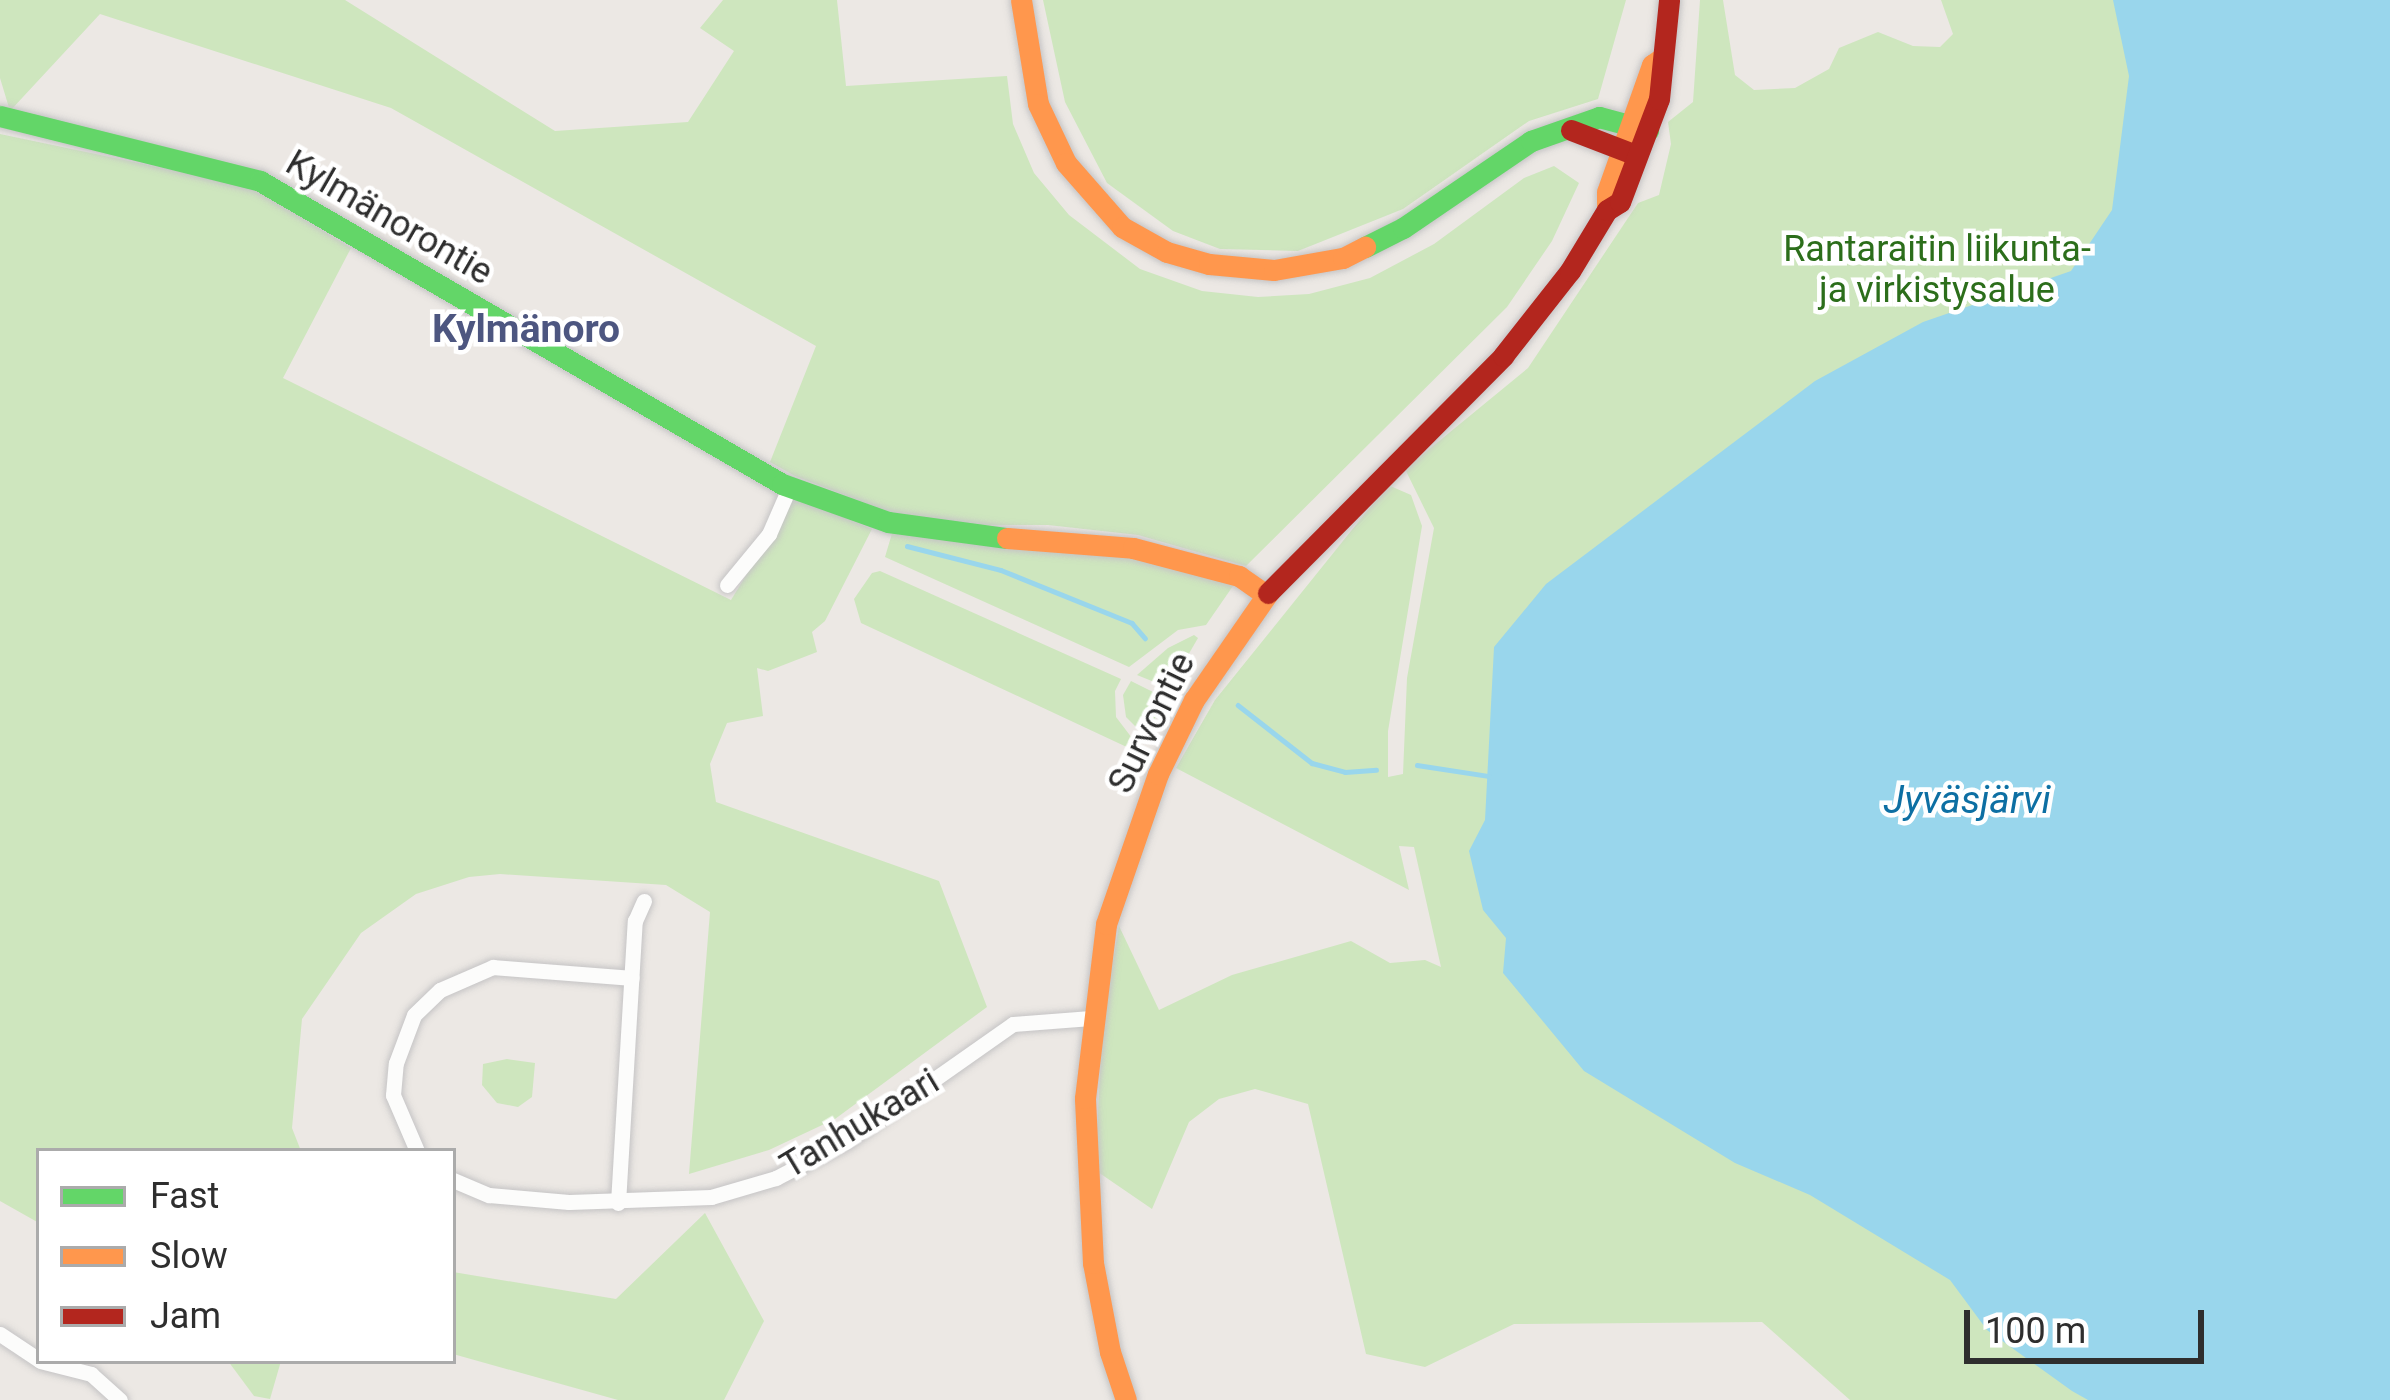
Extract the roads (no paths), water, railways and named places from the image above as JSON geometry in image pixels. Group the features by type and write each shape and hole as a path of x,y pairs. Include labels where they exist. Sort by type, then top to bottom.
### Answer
{"street":[{"path":"1021,0 1038,104 1066,163 1122,227 1167,252 1209,264 1274,270 1343,257 1402,229 1531,141 1599,117 1640,128"},
{"name":"Survontie","path":"1126,1400 1110,1352 1088,1221 1085,1098 1090,1018 1118,882 1158,774 1194,700 1266,595 1503,356 1570,271 1606,210 1607,191 1631,153 1652,65 1660,59 1669,0"},
{"name":"Kylmänorontie","path":"0,116 260,181 790,486 888,522 1044,538 1188,561 1239,577 1266,595"},
{"path":"1570,130 1631,153"},
{"path":"727,585 769,534 790,486"},
{"path":"618,1202 635,922 644,901"},
{"path":"416,1148 393,1095 396,1063 414,1015 440,990 494,967 632,978"},
{"name":"Tanhukaari","path":"456,1181 489,1195 618,1202 711,1197 776,1178 860,1132 1013,1024 1090,1018"},
{"path":"0,1334 36,1358"},
{"path":"52,1364 91,1374 120,1400"}],"water":[{"name":"Jyväsjärvi","path":"2113,0 2390,0 2390,1400 2088,1400 2072,1391 1987,1330 1950,1280 1810,1195 1735,1163 1584,1071 1503,973 1506,938 1483,910 1469,851 1485,820 1494,647 1546,584 1815,381 1923,322 2071,271 2112,210 2129,76"}],"waterway":[{"path":"907,546 1001,570 1132,623 1145,638"},
{"path":"1238,705 1312,763 1345,772 1376,770"},
{"path":"1417,765 1489,776"}],"district":[{"name":"Kylmänoro","path":"526,329"}],"park label":[{"name":"Rantaraitin liikunta- ja virkistysalue","path":"1937,270"}]}
